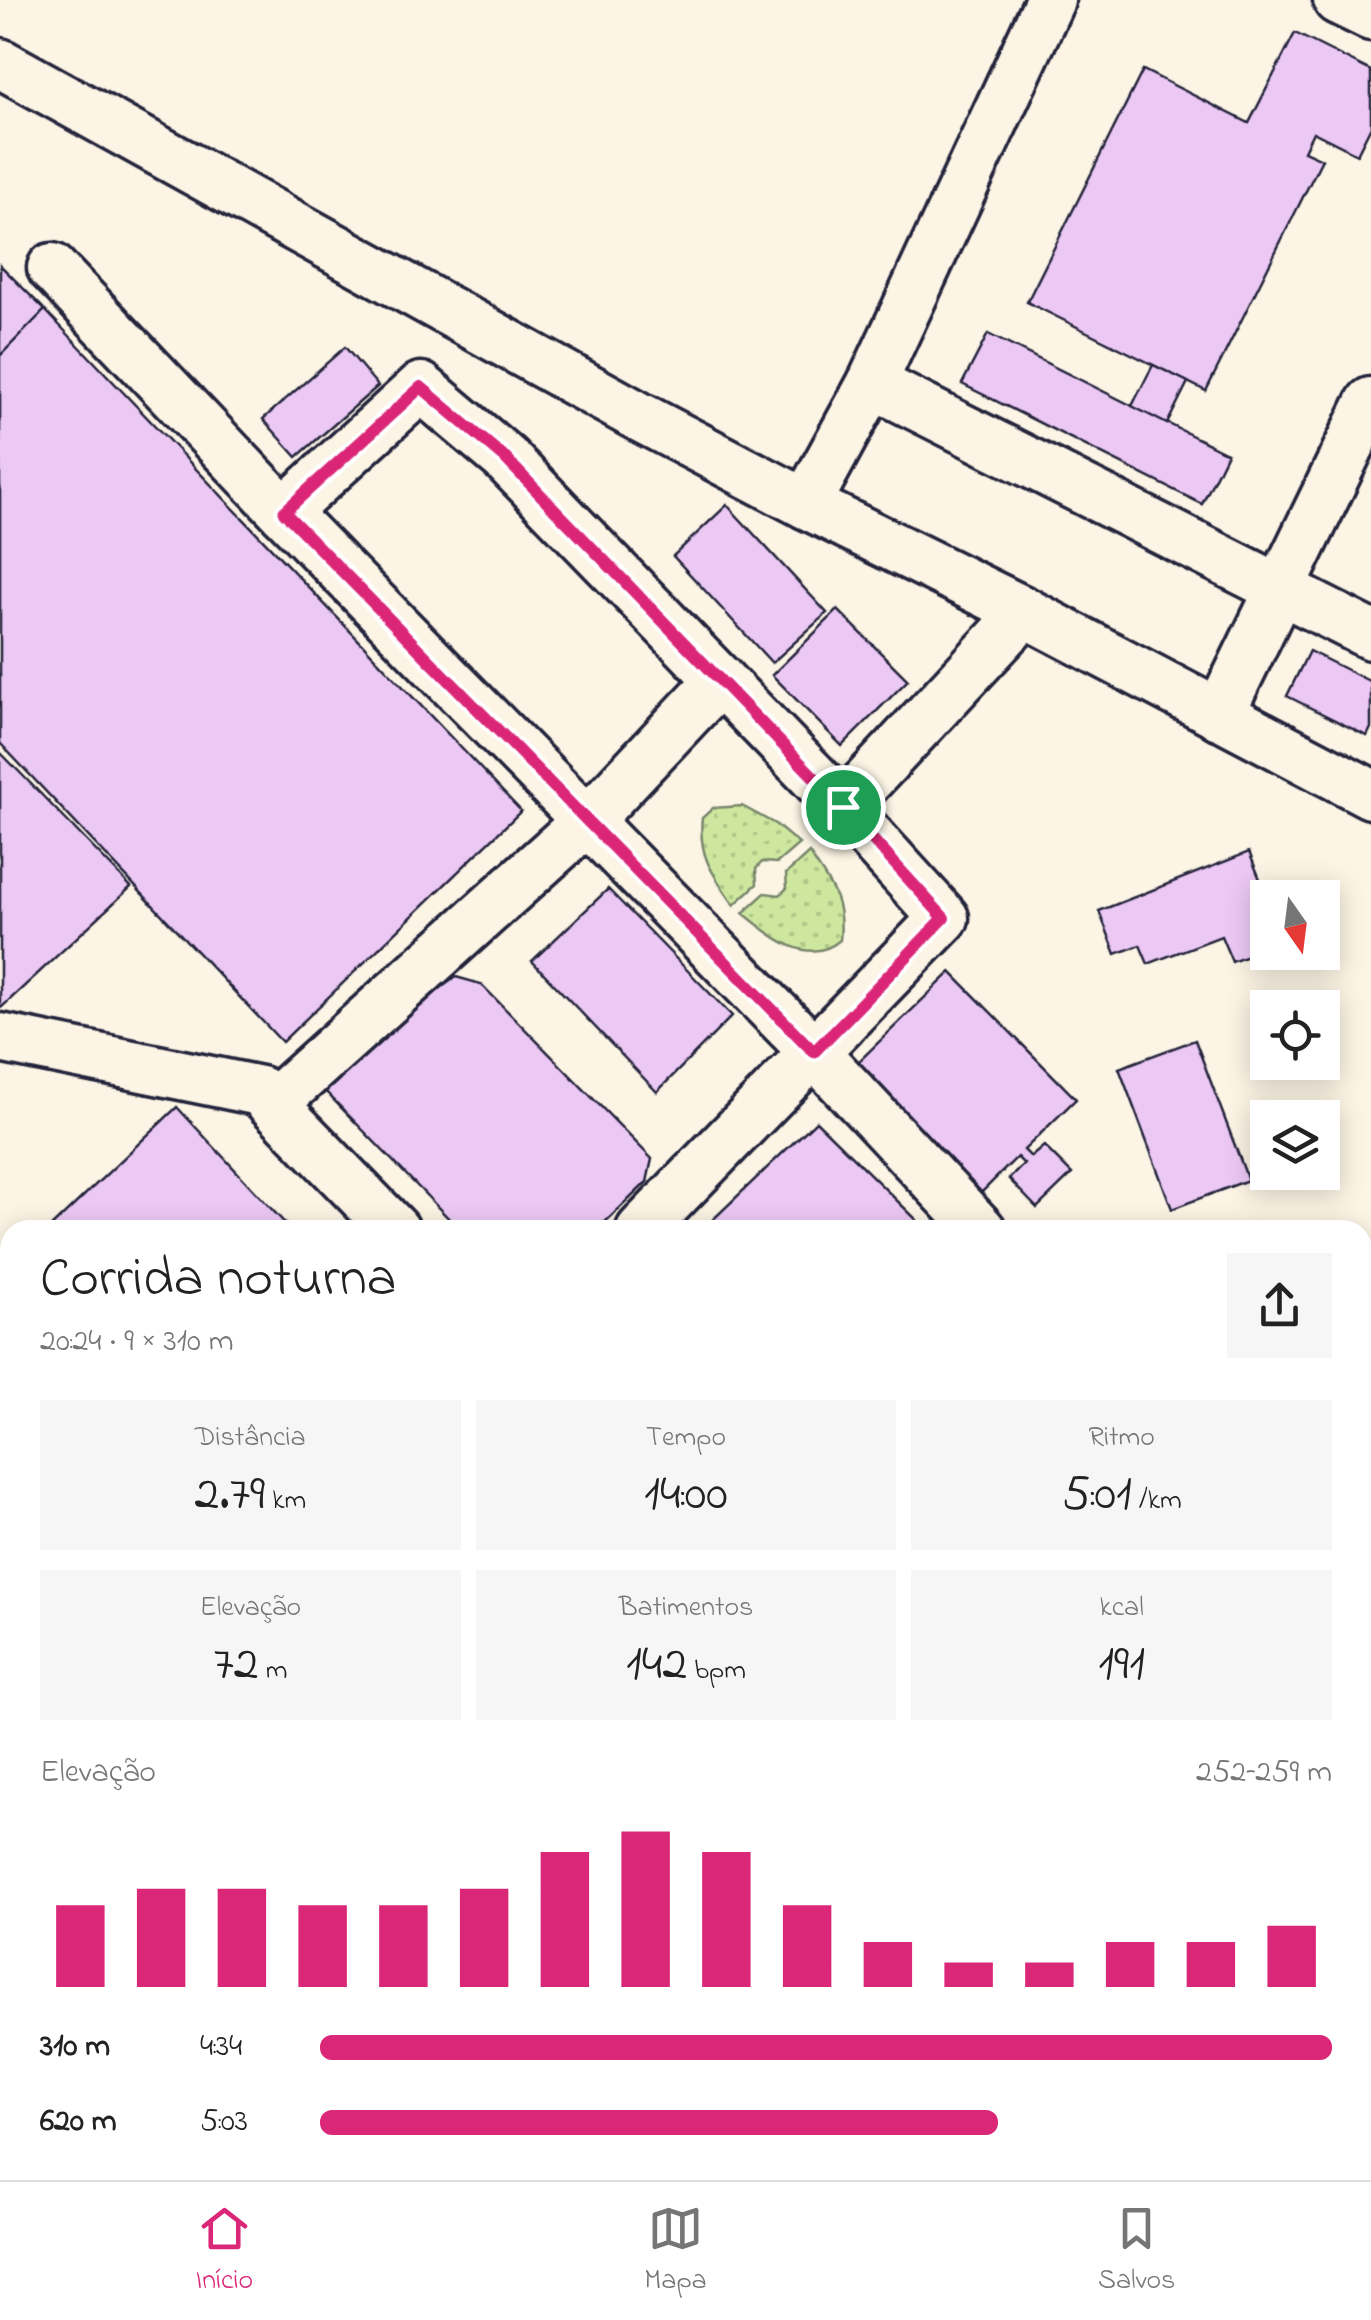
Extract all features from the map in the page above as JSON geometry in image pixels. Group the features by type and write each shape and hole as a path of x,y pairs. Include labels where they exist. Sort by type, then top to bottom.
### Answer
{"street":[{"path":"806,504 872,383 1050,0"},
{"path":"1338,0 1371,16"},
{"path":"0,63 581,386 806,504 1026,612 1371,794"},
{"path":"52,268 284,512 814,1052 972,1220"},
{"path":"872,383 1371,635"},
{"path":"284,512 421,387 505,458 843,807 944,918 651,1220"},
{"path":"1219,714 1371,402"},
{"path":"843,807 1026,612"},
{"path":"273,1104 587,821 720,680"},
{"path":"0,1038 260,1091 385,1220"}],"green space":[{"path":"742,806 775,824 799,844 777,863 762,862 756,869 757,884 734,905 705,854 702,818 713,808"},
{"path":"809,853 834,893 841,926 840,940 815,951 790,945 743,913 765,893 780,895 787,888 786,874"}],"building":[{"path":"1295,33 1371,71 1371,126 1357,154 1313,132 1304,151 1322,159 1206,391 1027,302 1143,70 1249,123"},
{"path":"0,265 45,310 0,356"},
{"path":"45,310 521,811 282,1042 0,743 0,356"},
{"path":"988,334 1227,453 1202,504 962,384"},
{"path":"345,347 378,386 297,457 263,419"},
{"path":"1153,365 1188,382 1167,424 1132,406"},
{"path":"727,505 827,613 772,663 673,556"},
{"path":"838,610 908,680 842,746 772,675"},
{"path":"1309,651 1371,682 1371,728 1367,736 1287,696"},
{"path":"0,752 131,887 2,1007 0,1005"},
{"path":"1249,852 1260,880 1250,880 1250,955 1232,962 1221,936 1148,964 1140,945 1116,954 1099,911"},
{"path":"608,889 732,1016 657,1092 532,961"},
{"path":"951,972 1076,1099 1024,1150 1031,1157 1044,1146 1072,1174 1037,1208 1009,1179 1024,1164 1017,1157 979,1195 853,1067"},
{"path":"456,977 481,984 652,1159 647,1182 607,1220 450,1220 325,1091"},
{"path":"1195,1040 1248,1180 1172,1209 1119,1068"},
{"path":"177,1107 282,1220 58,1220"},
{"path":"816,1121 917,1220 712,1220"}],"route":[{"path":"421,387 505,458 843,807 944,918 814,1052 284,512 421,387"}]}
